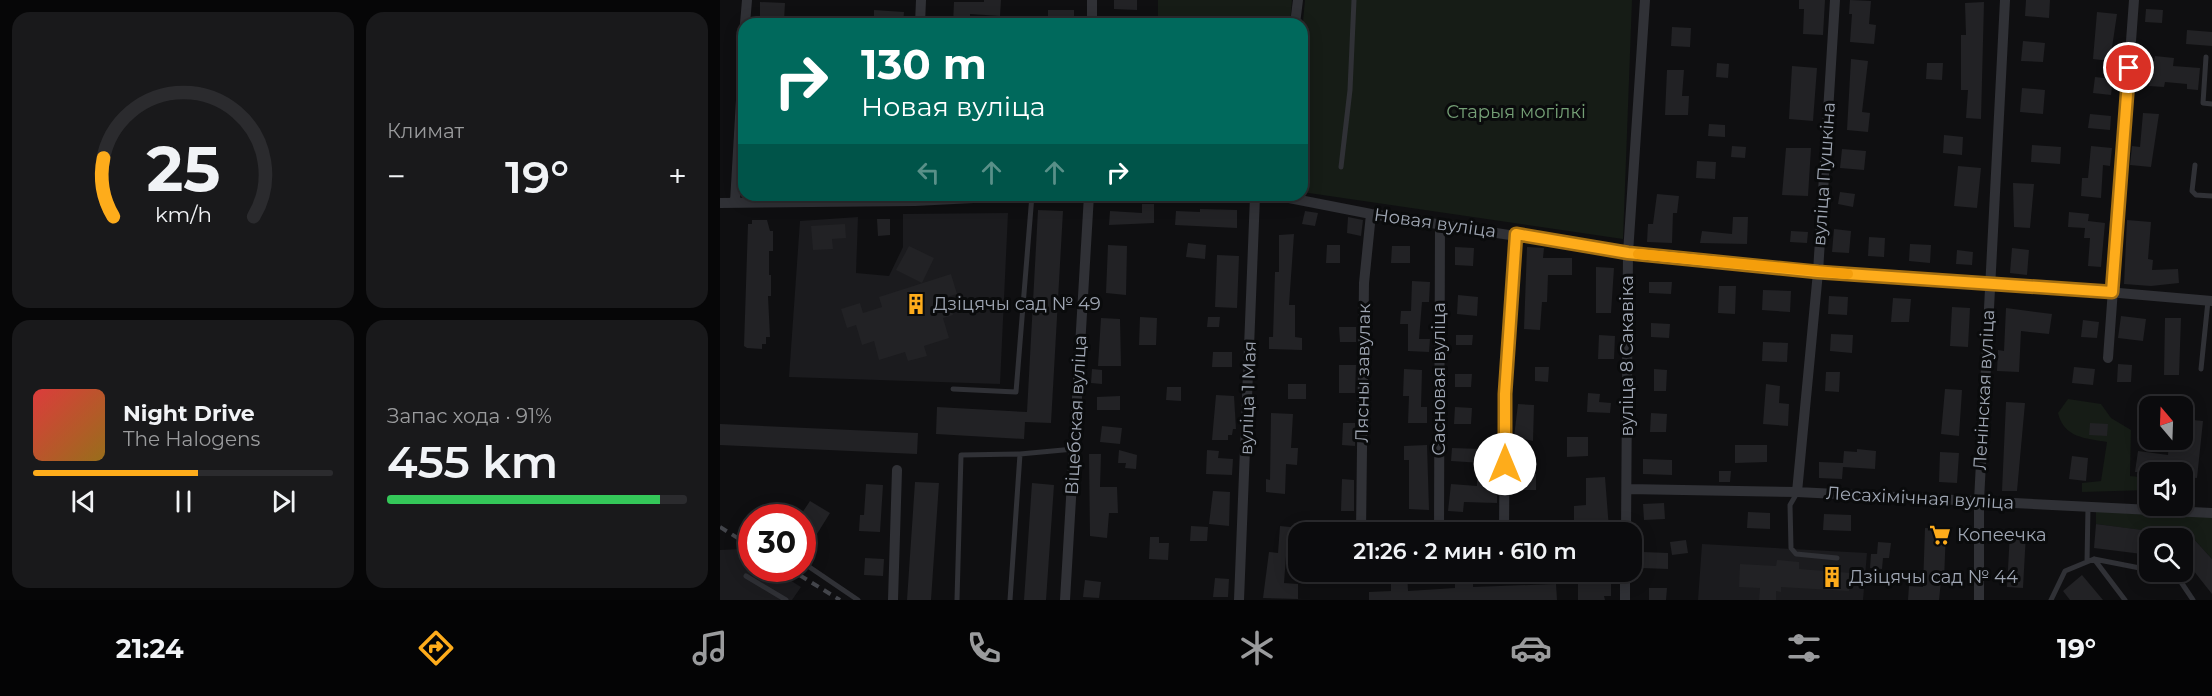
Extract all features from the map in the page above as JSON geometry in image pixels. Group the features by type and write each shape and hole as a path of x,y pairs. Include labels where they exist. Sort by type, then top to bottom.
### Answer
{"street":[{"path":"746,18 747,0"},
{"path":"920,18 921,0"},
{"path":"1092,0 1092,18"},
{"path":"1296,18 1298,0"},
{"name":"вуліца 8 Сакавіка","path":"1626,522 1628,253 1645,0"},
{"name":"вуліца Пушкіна","path":"1797,492 1818,272 1834,0"},
{"name":"Ленінская вуліца","path":"1979,600 1979,501 2005,0"},
{"path":"2108,358 2134,0"},
{"path":"735,202 738,151"},
{"path":"720,203 780,201"},
{"name":"Віцебская вуліца","path":"1065,600 1089,201"},
{"name":"вуліца 1 Мая","path":"1239,600 1255,201"},
{"name":"Новая вуліца","path":"1305,201 1371,214 1516,234 1628,253 1818,272 1990,282 2210,301"},
{"name":"Лясны завулак","path":"1361,522 1364,283 1371,214"},
{"name":"Сасновая вуліца","path":"1439,522 1440,225"},
{"path":"1504,522 1505,394 1516,234"},
{"path":"893,600 897,470"},
{"name":"Лесахімічная вуліца","path":"1627,489 1797,492 2212,513"},
{"path":"1625,582 1625,600"}],"lane":[{"path":"1341,166 1350,90 1354,0"},
{"path":"2206,57 2203,103 2212,104"},
{"path":"2194,165 2192,191 2196,195 2212,196"},
{"path":"953,389 1016,392 1031,201"},
{"path":"2201,369 2210,301"},
{"path":"957,600 961,455 1020,454 1074,448"},
{"path":"1010,600 1020,454"},
{"path":"1797,492 1790,505 1791,548 1796,554 1837,558"},
{"path":"2088,507 2091,561 2126,600"},
{"path":"2051,600 2066,572 2091,561 2139,568"},
{"path":"816,572 858,600"},
{"path":"756,582 786,600"},
{"path":"2181,582 2193,600"}],"shaded area":[{"path":"1008,213 1000,384 789,377 800,221 858,217 856,273 889,276 903,247 903,214"},
{"path":"1702,544 1867,553 1863,600 1698,600"},
{"path":"738,549 738,582 793,582 801,587 792,600 720,600 720,550"}],"green space":[{"path":"1158,0 1292,0 1290,18 1158,18"},
{"name":"Старыя могілкі","path":"1305,0 1632,0 1623,239 1308,193 1308,18 1303,18"},
{"path":"2068,399 2101,404 2111,418 2131,430 2130,476 2139,477 2139,490 2082,492 2082,483 2101,481 2107,442 2070,432 2065,428 2058,413"},
{"path":"2096,507 2139,509 2139,516 2193,516 2193,512 2212,513 2212,559 2193,538 2193,528 2139,528 2139,530 2096,524"}],"building":[{"path":"984,0 1001,0 1000,16 970,14 970,17 953,18 954,2 984,2"},
{"path":"1114,0 1137,0 1137,10 1114,9"},
{"path":"1799,0 1825,0 1823,35 1803,34 1804,9 1799,9"},
{"path":"1850,0 1871,1 1869,24 1876,25 1874,44 1850,42 1852,14 1849,14"},
{"path":"2026,0 2050,0 2049,18 2025,16"},
{"path":"760,2 785,3 784,18 760,18"},
{"path":"1984,2 1981,119 1966,118 1968,90 1961,90 1961,35 1966,35 1965,3"},
{"path":"2146,9 2163,10 2162,23 2145,22"},
{"path":"874,10 904,12 904,18 874,18"},
{"path":"1048,10 1074,10 1074,18 1048,18"},
{"path":"2097,12 2117,14 2110,61 2093,59"},
{"path":"1672,27 1691,28 1690,47 1671,46"},
{"path":"2187,30 2212,32 2212,46 2186,44"},
{"path":"2023,41 2045,43 2043,62 2021,61"},
{"path":"2155,56 2174,58 2173,66 2200,68 2198,90 2187,89 2187,84 2165,82 2164,87 2149,86"},
{"path":"1851,59 1868,61 1862,112 1870,113 1868,132 1847,130"},
{"path":"1717,63 1729,64 1728,78 1716,77"},
{"path":"1927,63 1943,63 1942,80 1926,79"},
{"path":"1792,66 1817,68 1813,121 1789,119"},
{"path":"1667,70 1684,70 1682,96 1689,96 1688,115 1665,115"},
{"path":"2095,77 2113,79 2111,95 2093,93"},
{"path":"2022,88 2045,90 2043,114 2020,112"},
{"path":"2143,113 2159,114 2151,167 2130,165 2132,146 2140,147"},
{"path":"2090,114 2111,116 2110,130 2088,128"},
{"path":"1709,124 1725,125 1725,137 1708,136"},
{"path":"1944,135 1963,137 1962,155 1943,153"},
{"path":"2032,145 2061,147 2060,164 2031,162"},
{"path":"1732,146 1746,147 1745,158 1731,157"},
{"path":"2091,146 2112,148 2110,166 2103,165 2101,198 2081,196 2082,178 2088,178"},
{"path":"1786,148 1811,148 1808,196 1782,195"},
{"path":"1842,149 1866,151 1864,170 1840,168"},
{"path":"1697,161 1716,162 1715,179 1696,178"},
{"path":"1958,166 1981,168 1977,208 1954,206"},
{"path":"2013,183 2034,184 2030,228 2014,227"},
{"path":"1840,192 1855,194 1853,207 1838,204"},
{"path":"1657,194 1679,196 1677,213 1673,213 1672,243 1647,242 1648,224 1653,224"},
{"path":"1142,204 1154,204 1154,223 1109,225 1110,211 1142,213"},
{"path":"1200,209 1237,210 1237,228 1175,225 1176,211 1200,212"},
{"path":"1038,210 1063,211 1051,423 1025,422 1024,439 936,434 937,407 1027,412"},
{"path":"1305,211 1318,213 1315,226 1302,224"},
{"path":"2069,212 2089,214 2088,221 2105,223 2101,267 2088,266 2090,238 2084,238 2085,228 2068,227"},
{"path":"1348,217 1363,220 1361,236 1347,233"},
{"path":"1733,217 1748,217 1747,244 1700,243 1702,231 1732,234"},
{"path":"877,219 890,219 890,235 878,236"},
{"path":"752,220 767,220 770,231 773,231 773,251 769,251 770,337 766,337 766,344 762,344 762,349 744,346 748,224 752,224"},
{"path":"2127,220 2151,222 2148,259 2153,260 2152,270 2178,269 2179,283 2151,286 2124,284"},
{"path":"845,224 846,238 832,239 833,249 813,250 811,226"},
{"path":"1834,229 1851,231 1849,253 1832,252"},
{"path":"1791,231 1808,232 1807,243 1790,242"},
{"path":"1294,234 1289,305 1295,305 1295,337 1302,338 1302,350 1269,349 1269,337 1273,337 1275,272 1279,272 1279,235"},
{"path":"1869,237 1885,238 1884,257 1868,256"},
{"path":"1188,243 1206,245 1205,259 1186,257"},
{"path":"1910,244 1931,245 1930,263 1909,261"},
{"path":"1108,245 1127,246 1126,295 1106,293"},
{"path":"1327,245 1340,245 1340,263 1326,263"},
{"path":"909,246 934,258 922,283 896,270"},
{"path":"1392,246 1410,246 1410,263 1391,263"},
{"path":"1455,247 1474,248 1473,266 1455,265"},
{"path":"1527,247 1544,248 1543,258 1572,258 1572,275 1548,275 1547,302 1542,302 1540,330 1524,329"},
{"path":"2012,248 2029,250 2027,275 2010,273"},
{"path":"1957,250 1973,252 1972,265 1956,264"},
{"path":"1217,255 1239,256 1237,308 1215,307"},
{"path":"1596,267 1614,268 1611,313 1596,313"},
{"name":"Дзіцячы сад № 49","path":"951,274 957,294 947,297 953,315 943,318 949,338 924,346 927,356 908,361 905,352 879,360 874,341 862,345 856,325 847,328 841,309 860,303 863,313 882,307 879,297"},
{"path":"1412,281 1430,282 1429,302 1422,302 1419,339 1430,339 1429,352 1408,351 1408,324 1400,324 1401,311 1411,311"},
{"path":"1649,282 1672,282 1671,294 1649,293"},
{"path":"1719,286 1736,286 1735,314 1718,313"},
{"path":"1763,290 1791,291 1790,312 1762,310"},
{"path":"1458,295 1478,297 1477,316 1457,314"},
{"path":"1829,296 1848,297 1847,315 1828,314"},
{"path":"1893,298 1911,299 1909,322 1891,322"},
{"path":"1952,307 1970,308 1968,347 1950,346"},
{"path":"2006,308 2052,314 2049,334 2021,331 2019,372 1997,371 1998,350 2004,351"},
{"path":"2121,316 2146,319 2143,341 2118,338"},
{"path":"1140,317 1157,318 1156,345 1139,345"},
{"path":"1208,317 1220,317 1219,327 1207,327"},
{"path":"1101,318 1120,319 1121,366 1098,366"},
{"path":"2165,318 2181,318 2179,375 2164,375"},
{"path":"2083,320 2099,322 2097,338 2081,337"},
{"path":"1651,323 1670,324 1669,338 1651,337"},
{"path":"1339,327 1356,327 1356,342 1340,342"},
{"path":"1831,334 1853,335 1852,353 1830,351"},
{"path":"1456,335 1473,335 1472,345 1456,345"},
{"path":"1599,335 1615,336 1614,359 1598,359"},
{"path":"1763,342 1788,343 1787,362 1762,361"},
{"path":"1213,352 1232,352 1232,367 1212,367"},
{"path":"2118,364 2132,365 2131,382 2117,382"},
{"path":"1339,365 1356,365 1355,393 1339,393"},
{"path":"1535,367 1549,367 1548,382 1535,381"},
{"path":"2074,367 2095,369 2093,385 2072,383"},
{"path":"1092,369 1102,370 1102,384 1091,383"},
{"path":"1404,369 1422,370 1421,407 1427,407 1427,423 1408,423 1409,396 1403,396"},
{"path":"1654,369 1667,370 1666,391 1654,391"},
{"path":"1826,372 1840,372 1839,392 1825,391"},
{"path":"1455,374 1472,374 1471,387 1455,387"},
{"path":"1288,384 1306,384 1306,399 1288,399"},
{"path":"1766,384 1780,386 1779,403 1789,404 1788,426 1763,424"},
{"path":"1167,387 1181,387 1181,401 1166,400"},
{"path":"1945,389 1962,390 1959,436 1941,434"},
{"path":"1588,393 1600,394 1599,402 1611,403 1610,413 1587,412"},
{"path":"1216,395 1234,396 1236,429 1233,429 1232,435 1228,435 1228,440 1212,440"},
{"path":"1120,396 1120,410 1097,410 1097,397"},
{"path":"2006,402 2025,403 2017,491 2002,491"},
{"path":"1518,404 1534,405 1533,441 1514,437"},
{"path":"1455,407 1472,408 1471,424 1454,424"},
{"path":"1271,413 1293,414 1291,448 1298,448 1297,465 1286,464 1285,494 1266,492 1266,479 1270,480"},
{"path":"1651,413 1667,414 1666,432 1650,432"},
{"path":"2193,420 2203,421 2197,478 2193,478 2193,462 2139,462 2139,472 2135,472 2138,451 2168,455 2168,450 2193,450"},
{"path":"1343,423 1355,423 1355,446 1342,445"},
{"path":"2090,423 2108,424 2107,436 2089,435"},
{"path":"720,424 918,433 917,454 720,445"},
{"path":"1102,426 1122,428 1120,444 1100,442"},
{"path":"1567,437 1588,437 1588,456 1567,457"},
{"path":"1427,445 1429,510 1409,509 1409,460 1404,460 1404,446"},
{"path":"1735,445 1767,445 1767,462 1735,463"},
{"path":"1452,448 1482,449 1482,463 1451,461"},
{"path":"1857,449 1876,451 1875,469 1843,467 1842,479 1819,478 1819,462 1843,463 1844,451 1857,452"},
{"path":"1119,450 1137,455 1136,469 1125,468 1126,463 1118,463"},
{"path":"1207,450 1219,451 1218,458 1233,459 1232,475 1206,474"},
{"path":"1940,452 1959,453 1957,483 1939,482"},
{"path":"1089,454 1101,454 1100,487 1117,487 1118,513 1109,513 1107,538 1090,536"},
{"path":"2072,456 2088,458 2086,481 2069,479"},
{"path":"1643,459 1672,460 1672,475 1643,474"},
{"path":"1719,471 1731,471 1730,482 1719,482"},
{"path":"1517,474 1536,474 1536,490 1517,490"},
{"path":"1605,477 1608,522 1574,521 1574,506 1586,505 1586,478"},
{"path":"1342,479 1354,480 1354,511 1341,511"},
{"path":"1477,479 1497,480 1497,503 1464,502 1463,512 1448,511 1451,484 1477,486"},
{"path":"915,482 939,483 931,600 907,600"},
{"path":"1032,483 1054,485 1046,600 1024,600"},
{"path":"866,484 883,485 880,532 859,531 860,515 864,515"},
{"path":"1213,491 1230,492 1229,526 1209,524"},
{"path":"1664,503 1665,519 1644,520 1643,504"},
{"path":"816,505 830,513 816,533"},
{"path":"1748,512 1770,513 1770,529 1747,528"},
{"path":"1824,514 1851,515 1851,531 1823,530"},
{"path":"2096,524 2139,530 2139,554 2094,548"},
{"path":"1191,526 1208,527 1207,541 1190,541"},
{"path":"1280,526 1288,527 1284,583 1298,584 1298,599 1263,598 1269,552 1278,553"},
{"path":"1925,528 1946,529 1944,581 1941,581 1939,600 1908,600 1909,586 1923,587"},
{"path":"2010,532 2026,533 2023,588 2007,587"},
{"path":"1150,537 1159,537 1159,543 1169,543 1168,560 1149,559"},
{"path":"2193,538 2212,559 2212,594 2193,570"},
{"path":"1686,540 1688,553 1672,555 1670,542"},
{"path":"1878,542 1891,543 1889,558 1883,558 1882,569 1870,568 1871,554 1877,554"},
{"path":"1643,552 1668,553 1668,569 1642,568"},
{"path":"865,558 884,559 883,576 864,575"},
{"name":"Дзіцячы сад № 44","path":"1777,560 1799,562 1799,569 1851,573 1849,591 1781,587 1781,592 1776,591 1776,600 1759,600 1760,588 1739,587 1740,564 1776,566"},
{"path":"2082,575 2103,600 2070,600 2063,591"},
{"path":"1215,578 1229,579 1228,597 1213,597"},
{"path":"1085,580 1101,582 1099,598 1083,597"},
{"path":"1391,582 1408,582 1408,591 1455,588 1455,582 1473,582 1473,587 1556,584 1557,600 1369,600 1369,592 1391,591"},
{"path":"1611,583 1611,596 1604,596 1605,600 1578,600 1578,584"},
{"path":"1649,588 1667,588 1666,600 1649,600"}],"railway":[{"path":"720,527 738,538"},
{"path":"811,582 840,600"}],"slow traffic":[{"path":"1638,254 1848,274"}],"place":[{"name":"Дзіцячы сад № 49","path":"916,304"},
{"name":"Копеечка","path":"1940,535"},
{"name":"Дзіцячы сад № 44","path":"1832,577"}],"route":[{"path":"1505,464 1505,394 1516,234 1628,253 1818,272 2112,292 2129,68"}]}
